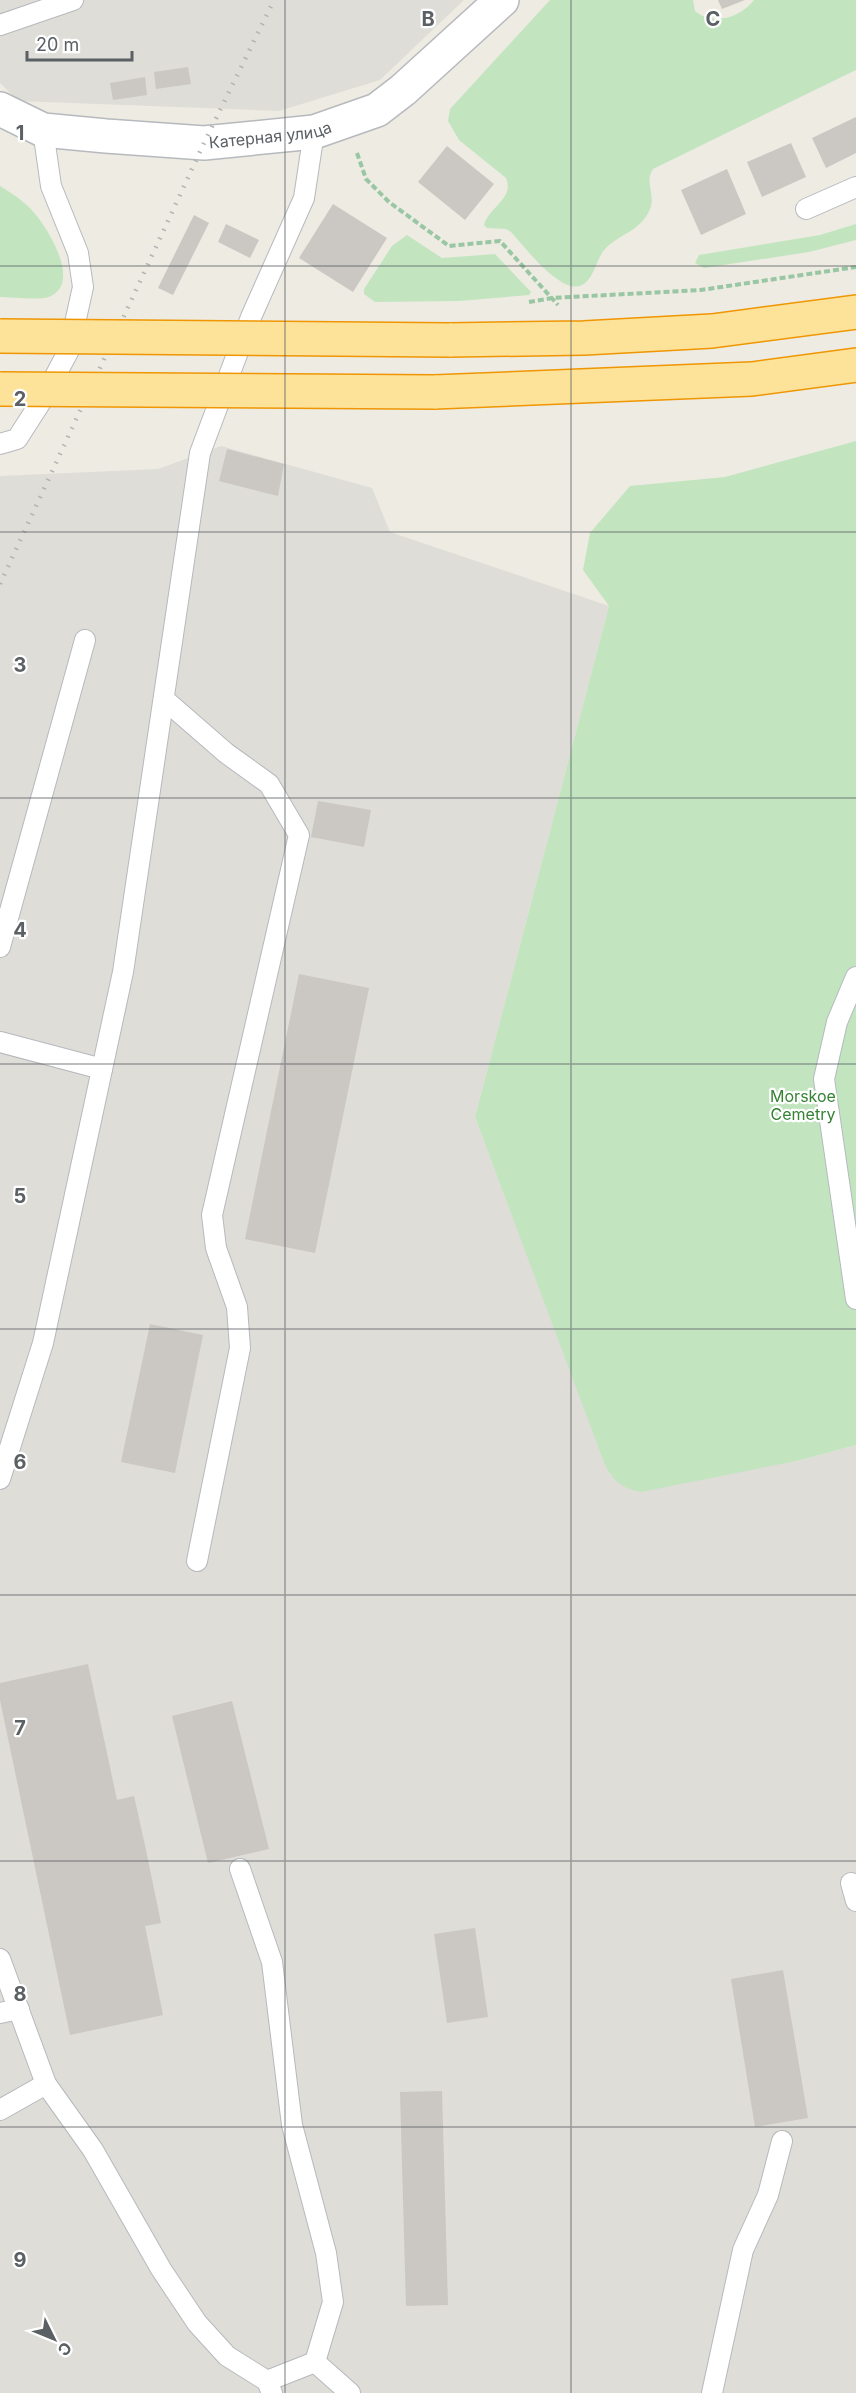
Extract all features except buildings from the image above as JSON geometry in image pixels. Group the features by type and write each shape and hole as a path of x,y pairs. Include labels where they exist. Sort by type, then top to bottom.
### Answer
{"highway":[{"path":"0,336 449,340 585,338 712,331 856,312"},
{"path":"0,389 434,392 752,379 856,365"}],"street":[{"name":"Катерная улица","path":"0,109 43,130 204,143 314,132 376,110 403,90 502,0"}],"lane":[{"path":"0,25 74,0"},
{"path":"0,444 17,439 44,397 69,350 83,287 78,253 51,186 43,130"},
{"path":"0,1479 44,1343 123,972 200,453 251,317 304,198 314,132"},
{"path":"806,209 856,187"},
{"path":"0,947 85,640"},
{"path":"165,700 226,753 269,784 299,835 212,1215 216,1248 237,1307 240,1348 197,1561"},
{"path":"856,977 837,1022 824,1079 856,1299"},
{"path":"0,1042 102,1069"},
{"path":"0,1959 46,2084 93,2150 160,2269 197,2323 227,2356 269,2387 315,2362 333,2302 326,2253 292,2125 272,1962 240,1869"},
{"path":"0,2013 20,2009"},
{"path":"0,2110 46,2084"},
{"path":"712,2393 743,2250 768,2195 782,2140"},
{"path":"315,2362 350,2393"}],"path":[{"path":"345,122 366,179 389,202 449,246 500,241 541,283"},
{"path":"520,304 552,298 701,290 856,267"}],"shaded area":[{"path":"0,0 464,0 380,80 279,111 18,101 0,83"},
{"path":"221,446 372,488 390,532 609,606 475,1117 611,1476 801,1460 856,1445 856,2393 0,2393 0,476 158,469"}],"green space":[{"path":"550,0 693,0 695,11 702,16 718,19 734,15 754,0 856,0 856,70 653,169 650,179 652,199 646,216 636,227 606,248 592,275 585,283 577,287 567,285 545,270 511,232 506,229 487,228 484,225 507,191 506,178 459,140 448,121 450,109"},
{"path":"0,186 20,199 32,211 55,244 63,269 63,280 59,289 51,296 34,299 0,297"},
{"path":"856,224 856,240 809,252 704,268 695,263 699,255 820,235"},
{"path":"407,235 442,258 495,254 531,292 529,295 459,301 375,302 364,294 364,289 392,246"},
{"name":"Morskoe Cemetry","path":"856,441 856,1445 801,1460 641,1492 619,1483 611,1476 605,1465 475,1117 609,606 583,570 590,533 630,486 725,477"}],"railway":[{"path":"0,584 204,143 274,0"}]}
